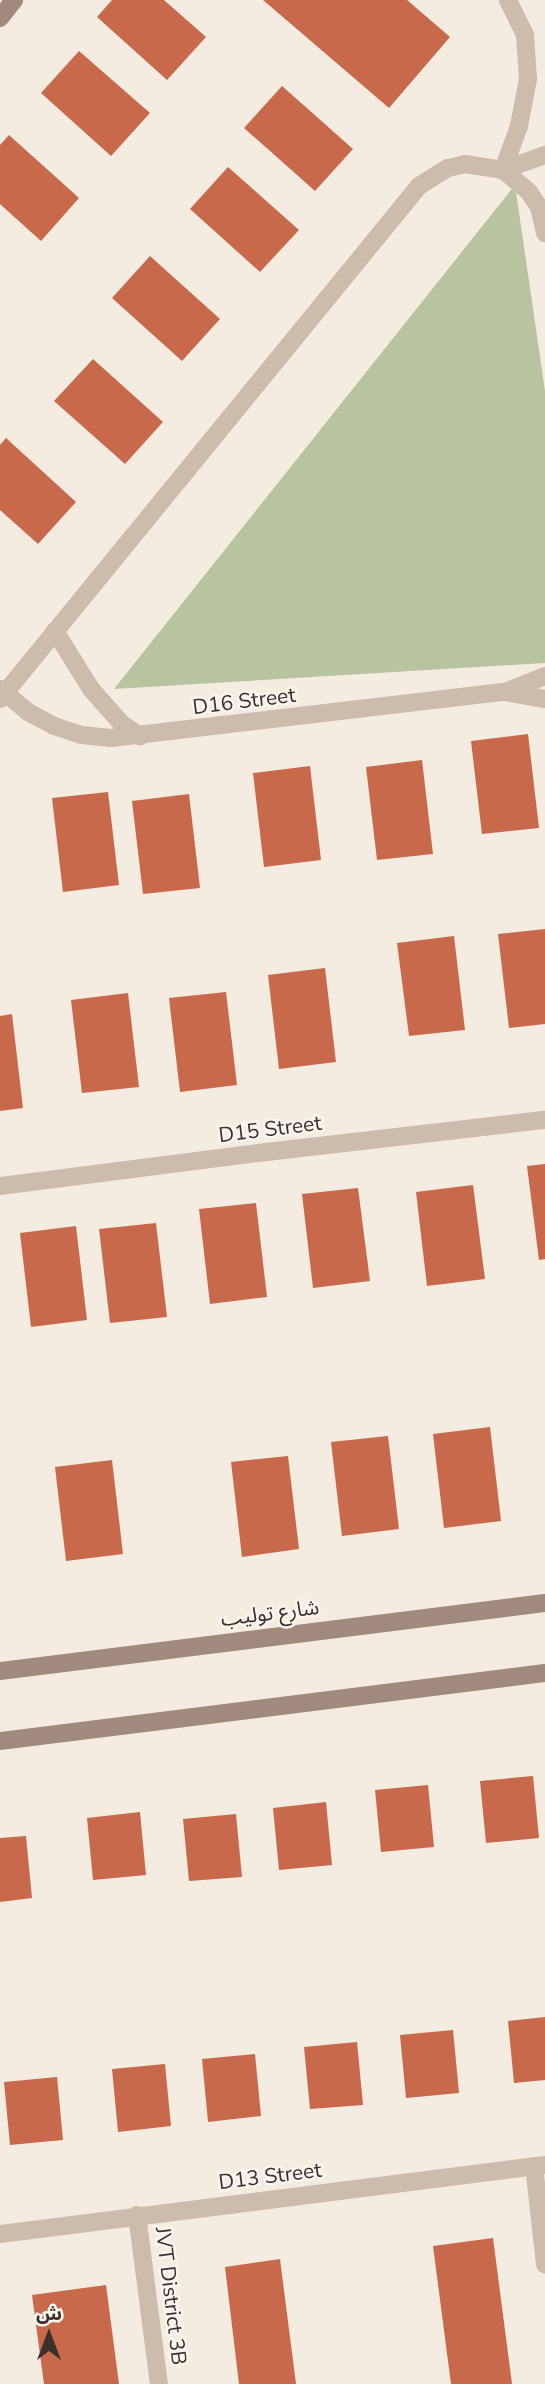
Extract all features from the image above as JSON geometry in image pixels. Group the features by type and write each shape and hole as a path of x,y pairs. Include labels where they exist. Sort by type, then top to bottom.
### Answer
{"street":[{"path":"0,18 14,0"},
{"path":"503,170 519,126 528,79 525,36 508,0"},
{"path":"503,170 545,155"},
{"path":"2,694 419,186 448,168 465,164 503,170 517,179 534,200 545,233"},
{"path":"55,631 91,689 122,724 140,736"},
{"name":"D16 Street","path":"2,694 54,726 82,735 140,736 505,692 545,676"},
{"name":"D16 Street","path":"505,692 545,699"},
{"name":"D15 Street","path":"0,1186 545,1120"},
{"name":"شارع توليب","path":"0,1671 545,1603"},
{"path":"0,1741 545,1674"},
{"path":"540,2166 545,2264"},
{"name":"D13 Street","path":"0,2234 540,2166"},
{"name":"JVT District 3B","path":"137,2215 159,2384"}],"green space":[{"path":"515,185 545,391 545,663 114,689"}],"building":[{"path":"112,0 164,0 206,37 167,80 97,17"},
{"path":"263,0 407,0 450,37 389,108"},
{"path":"79,51 150,113 111,156 41,93"},
{"path":"282,86 353,149 315,191 244,128"},
{"path":"9,135 79,198 41,241 0,204 0,145"},
{"path":"228,167 299,230 260,272 190,209"},
{"path":"150,256 220,319 182,361 112,298"},
{"path":"93,359 163,422 125,464 54,401"},
{"path":"6,438 76,502 38,544 0,510 0,445"},
{"path":"528,734 539,828 482,834 471,741"},
{"path":"422,760 433,854 377,860 366,767"},
{"path":"310,766 321,860 264,867 253,773"},
{"path":"108,792 119,885 63,892 52,798"},
{"path":"189,794 200,888 143,894 132,801"},
{"path":"545,929 545,1024 509,1028 498,934"},
{"path":"454,936 465,1030 409,1036 397,943"},
{"path":"325,968 336,1062 279,1069 268,975"},
{"path":"226,992 237,1085 180,1092 169,998"},
{"path":"128,993 139,1087 82,1093 71,1000"},
{"path":"12,1014 23,1108 0,1111 0,1016"},
{"path":"545,1164 545,1259 539,1260 527,1166"},
{"path":"473,1185 485,1279 427,1286 416,1192"},
{"path":"358,1188 370,1281 313,1288 302,1194"},
{"path":"256,1203 267,1297 210,1304 199,1209"},
{"path":"156,1223 167,1317 110,1323 99,1229"},
{"path":"76,1226 87,1320 31,1327 20,1233"},
{"path":"490,1427 501,1521 444,1528 433,1434"},
{"path":"388,1436 399,1529 342,1536 331,1442"},
{"path":"288,1456 299,1549 242,1557 231,1462"},
{"path":"112,1460 123,1554 66,1561 55,1467"},
{"path":"533,1776 539,1838 486,1843 480,1781"},
{"path":"428,1785 434,1847 381,1852 375,1790"},
{"path":"326,1802 332,1865 279,1870 273,1808"},
{"path":"140,1812 146,1875 93,1880 87,1818"},
{"path":"236,1814 242,1877 189,1881 183,1819"},
{"path":"26,1836 32,1898 0,1902 0,1838"},
{"path":"545,2017 545,2080 514,2083 508,2021"},
{"path":"453,2030 459,2093 406,2098 400,2035"},
{"path":"357,2042 363,2105 310,2109 304,2047"},
{"path":"255,2054 261,2116 208,2122 202,2059"},
{"path":"165,2064 171,2126 118,2132 112,2069"},
{"path":"57,2077 63,2140 10,2145 4,2082"},
{"path":"493,2238 512,2384 451,2384 433,2246"},
{"path":"280,2259 296,2384 239,2384 225,2267"},
{"path":"106,2285 119,2384 44,2384 32,2295"}]}
